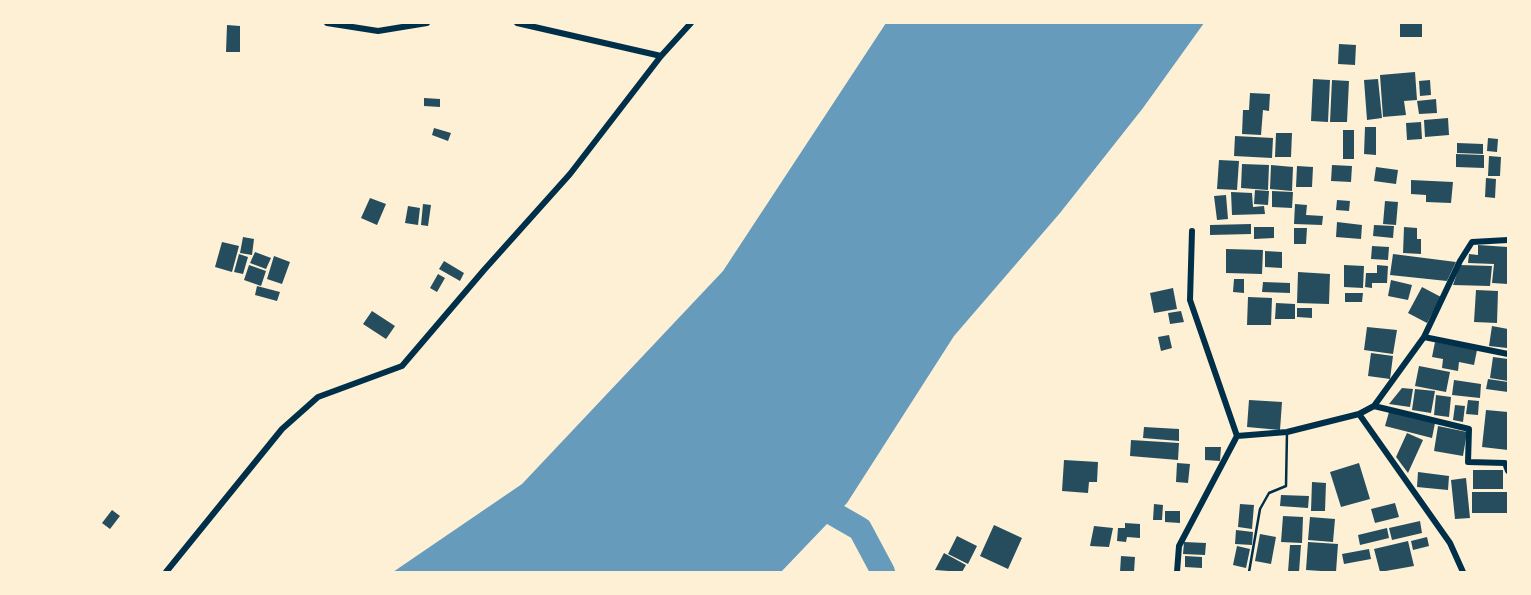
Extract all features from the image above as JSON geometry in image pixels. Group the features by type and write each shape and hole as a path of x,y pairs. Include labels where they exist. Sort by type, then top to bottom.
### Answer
{"street":[{"path":"327,23 378,31 427,23"},
{"path":"517,23 661,56"},
{"path":"166,572 282,429 318,397 402,366 570,174 661,56 691,23"},
{"path":"1177,572 1179,546 1237,436 1190,300 1192,231"},
{"path":"1237,436 1287,432 1359,414 1374,405 1424,337 1460,261 1472,242 1508,240"},
{"path":"1424,337 1508,354"},
{"path":"1374,405 1469,429 1468,462 1505,463 1508,471"},
{"path":"1359,414 1450,542 1463,572"}],"lane":[{"path":"1249,572 1260,509 1269,493 1286,486 1287,432"}],"water":[{"path":"886,23 1204,23 1143,108 1060,213 954,336 847,503 781,572 393,572 522,484 723,271"}],"building":[{"path":"1400,23 1422,23 1422,37 1400,37"},
{"path":"227,25 240,26 240,52 226,52"},
{"path":"1339,44 1356,45 1355,65 1338,64"},
{"path":"1415,72 1417,100 1404,101 1406,115 1383,117 1380,75"},
{"path":"1313,79 1330,80 1328,122 1311,121"},
{"path":"1378,79 1382,118 1367,120 1364,80"},
{"path":"1332,80 1349,81 1347,122 1330,122"},
{"path":"1430,80 1431,95 1420,96 1419,81"},
{"path":"1250,93 1270,94 1269,111 1263,110 1261,135 1242,134 1243,110 1249,110"},
{"path":"424,98 440,99 440,107 424,106"},
{"path":"1436,99 1437,113 1419,114 1417,101"},
{"path":"1448,118 1449,135 1425,137 1424,120"},
{"path":"1421,122 1422,139 1407,140 1406,123"},
{"path":"1365,127 1376,127 1376,155 1364,154"},
{"path":"434,128 451,133 448,141 432,135"},
{"path":"1343,130 1354,130 1354,159 1343,159"},
{"path":"1276,133 1292,133 1291,157 1275,157"},
{"path":"1235,136 1273,138 1272,158 1234,156"},
{"path":"1488,138 1498,139 1497,152 1487,151"},
{"path":"1457,143 1483,144 1483,154 1457,153"},
{"path":"1456,154 1484,155 1484,168 1456,167"},
{"path":"1489,156 1501,157 1500,176 1488,176"},
{"path":"1219,160 1239,161 1237,190 1217,189"},
{"path":"1242,164 1269,165 1268,190 1241,188"},
{"path":"1271,165 1293,167 1292,191 1270,189"},
{"path":"1332,165 1352,166 1351,182 1331,181"},
{"path":"1297,166 1313,167 1312,187 1296,187"},
{"path":"1376,167 1398,170 1396,184 1374,181"},
{"path":"1486,178 1496,179 1495,198 1485,197"},
{"path":"1411,180 1453,182 1451,203 1426,202 1426,195 1411,194"},
{"path":"1255,190 1269,191 1268,205 1254,204"},
{"path":"1272,191 1293,192 1292,208 1272,207"},
{"path":"1231,192 1252,193 1253,207 1264,206 1265,214 1232,215"},
{"path":"1226,195 1228,219 1217,220 1214,196"},
{"path":"370,198 386,204 377,225 361,218"},
{"path":"1337,200 1350,201 1349,211 1336,210"},
{"path":"1385,201 1398,202 1396,225 1383,224"},
{"path":"423,204 431,205 428,226 421,225"},
{"path":"1295,204 1307,205 1306,215 1323,216 1322,225 1294,224"},
{"path":"408,206 420,208 418,225 405,223"},
{"path":"1337,222 1362,225 1361,239 1336,237"},
{"path":"1251,224 1251,234 1210,235 1210,225"},
{"path":"1374,225 1394,226 1393,238 1373,236"},
{"path":"1254,227 1274,227 1274,238 1254,239"},
{"path":"1404,227 1417,228 1417,239 1421,239 1421,254 1403,253"},
{"path":"1294,228 1307,228 1306,244 1294,244"},
{"path":"243,237 254,239 252,255 240,253"},
{"path":"222,242 239,246 232,272 215,267"},
{"path":"1478,245 1508,247 1508,284 1492,283 1494,264 1468,263 1469,254 1478,255"},
{"path":"1372,246 1389,247 1388,260 1371,259"},
{"path":"1226,249 1263,250 1262,274 1226,273"},
{"path":"1265,251 1282,252 1282,268 1265,267"},
{"path":"255,252 271,258 266,269 250,263"},
{"path":"239,254 248,257 243,274 234,272"},
{"path":"1393,254 1456,262 1447,281 1390,275"},
{"path":"274,256 290,262 282,284 267,279"},
{"path":"444,261 464,273 460,281 439,269"},
{"path":"249,265 266,271 261,286 244,280"},
{"path":"1344,265 1364,266 1363,288 1344,287"},
{"path":"1377,265 1388,266 1387,283 1372,283 1372,288 1365,287 1366,273 1377,273"},
{"path":"1460,265 1492,266 1490,286 1453,285"},
{"path":"1298,272 1330,274 1329,304 1297,303"},
{"path":"438,274 445,278 437,292 430,288"},
{"path":"1234,279 1244,279 1244,293 1233,292"},
{"path":"1391,280 1412,285 1408,300 1388,296"},
{"path":"1263,282 1290,283 1290,293 1262,292"},
{"path":"257,286 280,292 277,301 255,295"},
{"path":"1422,287 1441,297 1427,323 1408,313"},
{"path":"1173,288 1177,309 1154,313 1150,293"},
{"path":"1476,290 1498,291 1497,323 1474,322"},
{"path":"1345,293 1363,293 1362,302 1345,302"},
{"path":"1248,297 1272,298 1271,325 1247,325"},
{"path":"1276,303 1295,304 1295,319 1275,319"},
{"path":"1297,308 1312,308 1312,318 1297,317"},
{"path":"372,311 395,326 386,339 363,324"},
{"path":"1181,311 1184,322 1170,324 1168,313"},
{"path":"1492,326 1508,329 1507,348 1489,346"},
{"path":"1367,327 1397,330 1393,354 1364,350"},
{"path":"1169,335 1172,348 1161,351 1158,337"},
{"path":"1435,342 1477,350 1474,365 1459,362 1458,371 1442,368 1443,359 1432,357"},
{"path":"1371,353 1393,356 1390,379 1368,376"},
{"path":"1493,357 1508,359 1508,381 1490,378"},
{"path":"1419,366 1450,372 1446,392 1415,386"},
{"path":"1488,379 1508,382 1508,392 1486,389"},
{"path":"1454,380 1481,384 1480,398 1452,395"},
{"path":"1402,388 1413,389 1410,407 1389,404"},
{"path":"1415,389 1435,391 1431,413 1412,410"},
{"path":"1436,395 1451,397 1449,417 1434,415"},
{"path":"1249,400 1282,402 1280,430 1247,427"},
{"path":"1468,400 1479,401 1478,415 1466,414"},
{"path":"1455,405 1465,406 1463,422 1453,420"},
{"path":"1486,410 1508,412 1508,450 1482,447"},
{"path":"1389,412 1435,423 1432,438 1385,426"},
{"path":"1438,426 1467,432 1463,456 1434,451"},
{"path":"1144,427 1179,429 1179,441 1143,438"},
{"path":"1407,433 1423,440 1408,473 1396,457"},
{"path":"1131,440 1179,443 1178,460 1130,456"},
{"path":"1205,447 1221,447 1220,461 1205,460"},
{"path":"1064,460 1098,462 1097,482 1089,482 1088,493 1062,491"},
{"path":"1177,463 1190,464 1188,483 1176,482"},
{"path":"1359,463 1370,499 1341,507 1330,472"},
{"path":"1473,470 1503,470 1503,489 1473,489"},
{"path":"1418,472 1449,476 1448,490 1417,487"},
{"path":"1466,478 1470,518 1455,519 1451,480"},
{"path":"1312,482 1326,483 1325,511 1311,511"},
{"path":"1472,492 1508,492 1508,513 1472,513"},
{"path":"1281,495 1309,496 1308,508 1280,506"},
{"path":"1395,503 1399,517 1375,523 1371,509"},
{"path":"1154,504 1163,505 1162,520 1153,520"},
{"path":"1240,504 1254,505 1252,529 1238,527"},
{"path":"112,510 120,516 110,529 102,523"},
{"path":"1165,511 1180,511 1180,523 1165,522"},
{"path":"1283,516 1303,517 1302,543 1281,542"},
{"path":"1310,517 1335,519 1333,542 1308,540"},
{"path":"1420,521 1422,533 1392,540 1389,528"},
{"path":"1125,523 1140,524 1140,538 1127,537 1126,542 1117,541 1118,528 1125,528"},
{"path":"994,525 1022,538 1008,569 980,556"},
{"path":"1094,526 1113,528 1109,547 1090,546"},
{"path":"1387,528 1389,538 1360,545 1358,535"},
{"path":"1236,530 1253,532 1252,545 1235,544"},
{"path":"1260,534 1276,537 1271,564 1255,561"},
{"path":"957,536 977,546 968,564 948,554"},
{"path":"1427,537 1429,546 1413,550 1411,541"},
{"path":"1408,541 1414,566 1380,572 1374,549"},
{"path":"1184,542 1206,543 1205,555 1183,554"},
{"path":"1308,542 1338,544 1336,572 1306,570"},
{"path":"1290,545 1301,545 1299,572 1288,572"},
{"path":"1237,546 1250,549 1246,568 1233,565"},
{"path":"1369,549 1371,559 1344,564 1342,554"},
{"path":"944,553 966,565 962,572 935,570"},
{"path":"1121,556 1135,557 1134,572 1120,572"},
{"path":"1185,556 1202,557 1202,568 1185,567"}],"waterway":[{"path":"806,498 860,529 883,572"}]}
